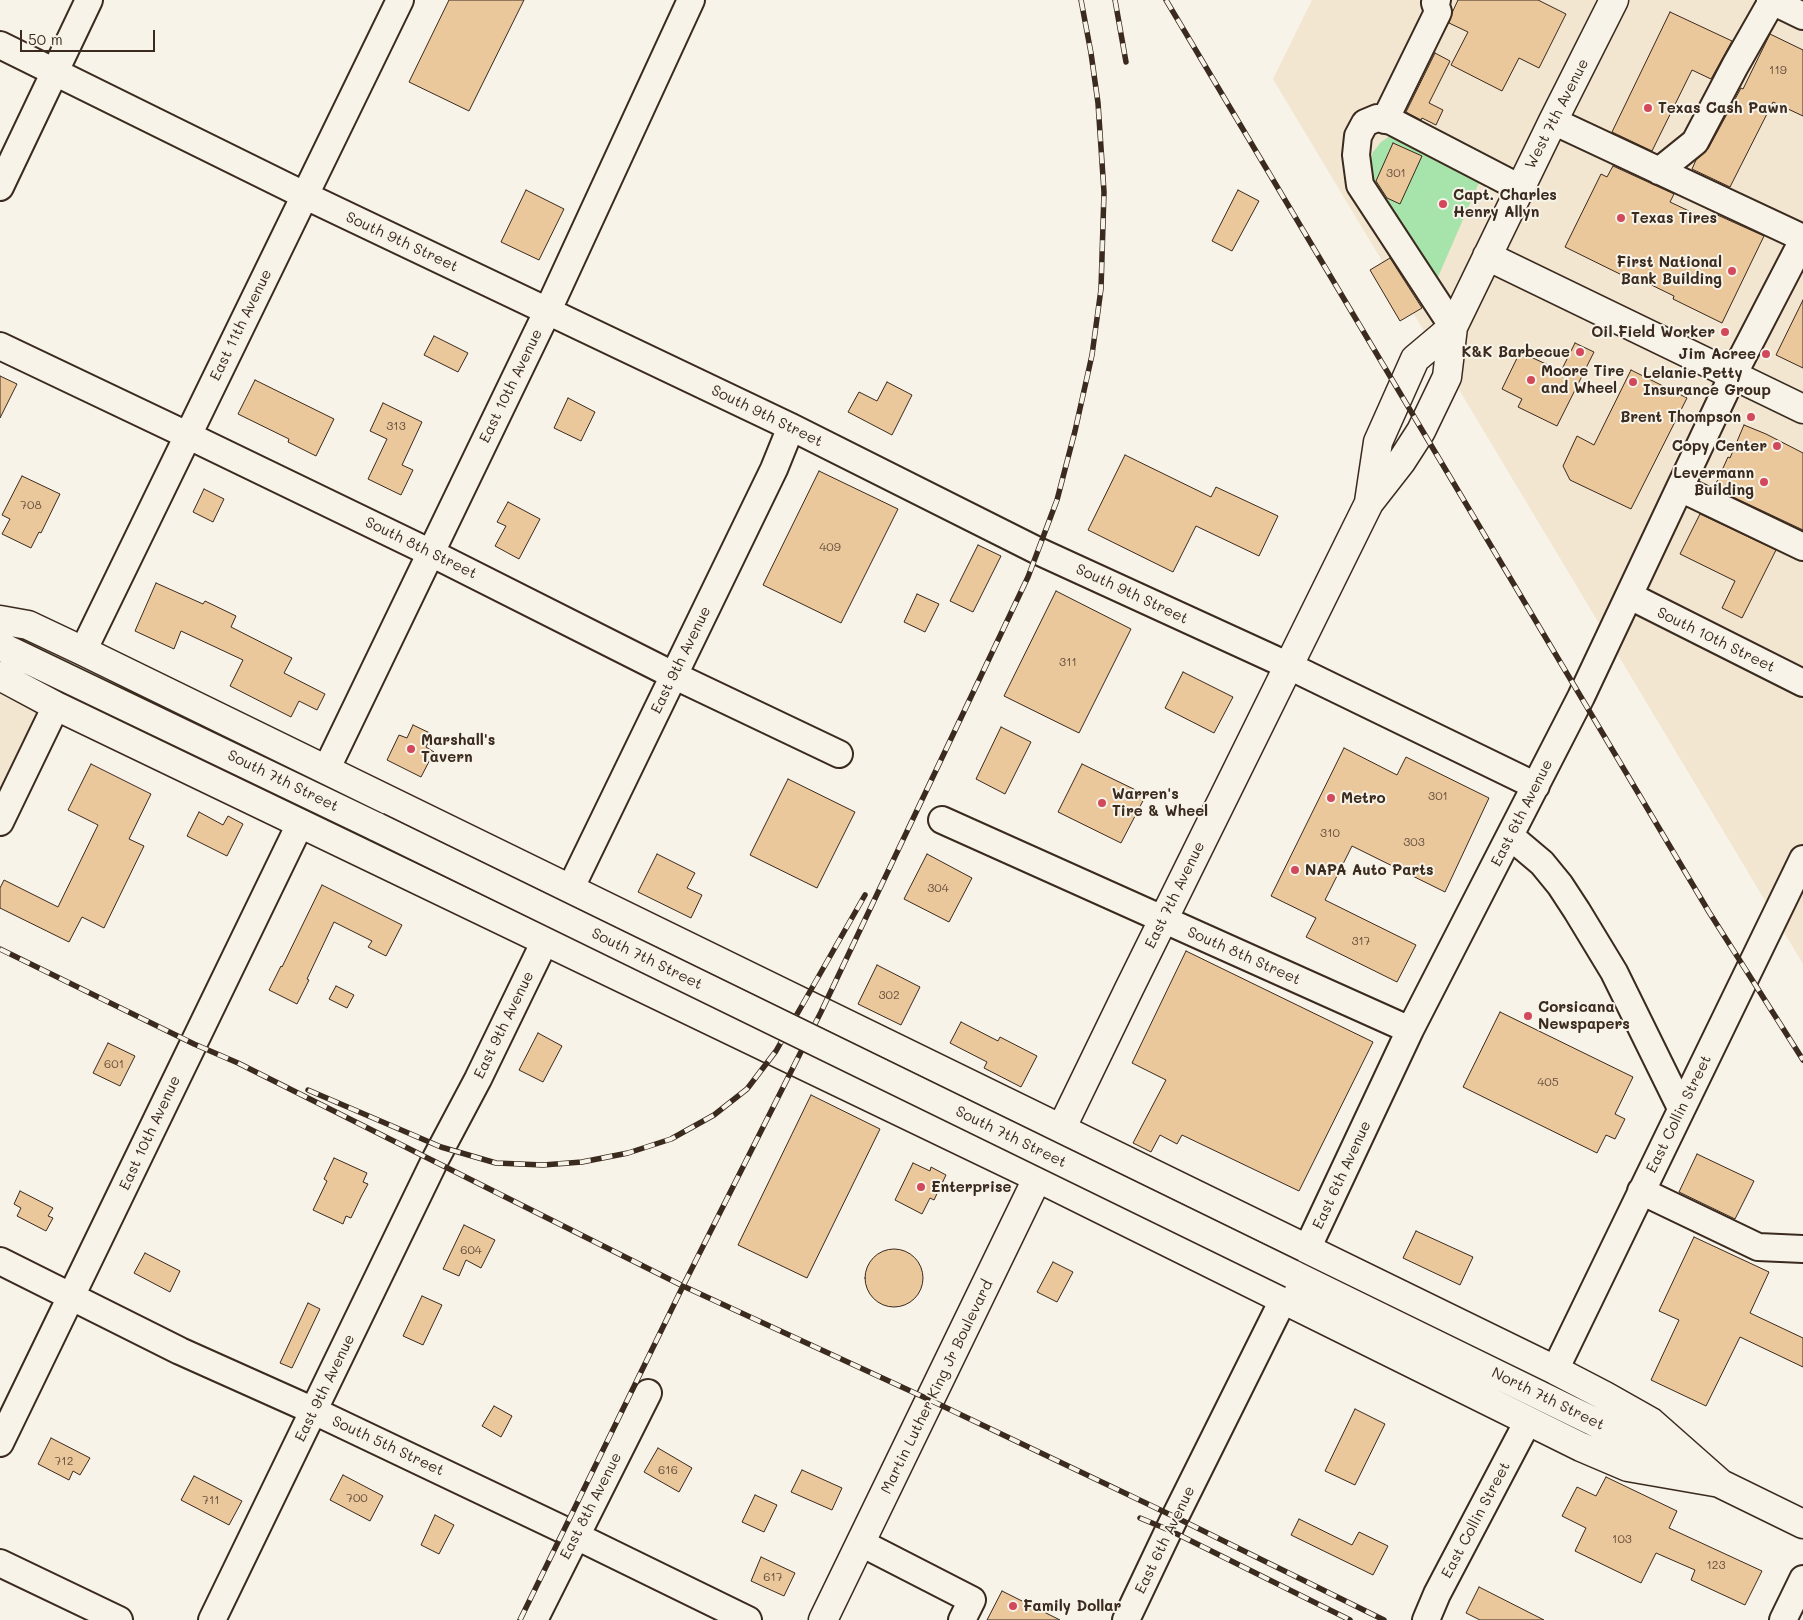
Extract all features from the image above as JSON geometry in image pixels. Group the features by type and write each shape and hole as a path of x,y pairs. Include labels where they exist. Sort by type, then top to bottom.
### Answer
{"main road":[{"name":"West 7th Avenue","path":"1487,256 1552,121 1614,0"},
{"name":"East 7th Avenue","path":"1050,1153 1163,919 1369,503 1401,462 1421,431 1447,377 1453,327 1487,256"},
{"path":"1487,256 1803,409"},
{"name":"East 7th Avenue","path":"1369,503 1378,442 1415,358 1453,327"},
{"path":"0,620 28,625 83,651 1554,1370 1651,1422 1720,1483"},
{"name":"South 7th Street","path":"0,646 377,827 1288,1286"},
{"path":"0,676 56,706 1038,1178 1288,1286 1528,1421 1628,1467 1720,1483"},
{"name":"Martin Luther King Jr Boulevard","path":"823,1620 1050,1153"},
{"name":"North 7th Street","path":"1288,1286 1720,1483 1803,1524"}],"street":[{"path":"0,187 89,0"},
{"name":"East 11th Avenue","path":"83,651 400,0"},
{"name":"East 10th Avenue","path":"326,770 548,310 691,0"},
{"path":"1385,120 1438,12 1436,0"},
{"path":"1659,171 1695,142 1771,1 1803,16"},
{"name":"South 9th Street","path":"0,45 306,196 791,427 1038,551 1289,666 1536,786"},
{"path":"1453,327 1360,185 1356,155 1358,136 1365,124 1377,118 1385,120 1520,188"},
{"path":"1552,121 1803,239"},
{"name":"East 6th Avenue","path":"1307,1249 1410,1030 1536,786 1630,596 1733,375 1803,239"},
{"name":"South 8th Street","path":"0,346 188,434 431,553 673,675 839,754"},
{"name":"East 9th Avenue","path":"212,1620 434,1160 478,1079 774,469 791,427"},
{"path":"1680,488 1803,547"},
{"name":"South 10th Street","path":"1630,596 1803,683"},
{"path":"0,822 56,706"},
{"name":"South 8th Street","path":"942,820 1410,1030"},
{"name":"East 10th Avenue","path":"0,1443 72,1298 300,824"},
{"path":"1510,836 1542,863 1560,885 1576,910 1614,972 1681,1108"},
{"name":"East Collin Street","path":"1554,1370 1803,859"},
{"path":"1642,1191 1758,1247 1803,1249"},
{"name":"South 5th Street","path":"0,1261 180,1351 314,1411 748,1620"},
{"name":"East 6th Avenue","path":"1126,1620 1288,1286"},
{"name":"East 8th Avenue","path":"534,1620 648,1392"},
{"name":"East Collin Street","path":"1426,1620 1463,1544 1528,1421"},
{"path":"861,1543 972,1600 962,1620"},
{"path":"0,1563 119,1620"},
{"path":"1783,1620 1803,1579"}],"shaded area":[{"path":"1312,0 1803,0 1803,964 1273,79"},
{"path":"0,689 41,710 0,795"}],"green space":[{"path":"1393,134 1481,178 1435,284 1369,177 1369,165 1373,152 1381,142"}],"building":[{"path":"449,0 524,0 469,111 409,82"},
{"path":"1458,0 1538,0 1566,14 1539,68 1519,58 1502,91 1451,65 1468,32 1449,23"},
{"name":"Texas Cash Pawn","path":"1670,12 1732,41 1711,79 1692,70 1652,151 1612,132"},
{"path":"1770,34 1803,50 1803,116 1773,102 1730,187 1692,169 1696,160 1708,149 1741,88 1743,89"},
{"path":"1435,53 1450,61 1429,103 1443,110 1436,125 1406,112"},
{"path":"1393,143 1422,156 1400,204 1387,198 1376,181"},
{"path":"1613,166 1674,194 1670,202 1710,221 1713,213 1764,236 1722,323 1673,299 1674,296 1633,276 1632,280 1565,247 1601,174 1607,177"},
{"path":"526,190 564,209 539,260 501,242"},
{"path":"1238,190 1259,201 1232,251 1212,241"},
{"path":"1390,258 1422,308 1400,321 1370,270"},
{"path":"1803,300 1803,368 1776,355"},
{"path":"434,336 468,353 458,372 424,355"},
{"path":"1575,343 1594,352 1557,426 1518,407 1522,399 1502,389 1520,352 1561,371"},
{"path":"1631,370 1687,398 1631,509 1570,480 1563,466 1577,436 1594,445"},
{"path":"0,376 17,384 0,418"},
{"path":"255,380 334,419 316,456 288,442 289,439 238,414"},
{"path":"887,382 912,395 892,435 848,412 859,392 877,401"},
{"path":"568,398 595,412 581,441 554,428"},
{"path":"383,403 422,422 402,465 413,470 401,495 368,479 387,439 370,431"},
{"path":"1744,425 1803,453 1803,530 1714,488 1728,457 1730,458"},
{"path":"1125,455 1211,497 1216,487 1278,516 1259,556 1196,526 1173,572 1088,530"},
{"path":"819,471 898,509 841,623 763,585"},
{"path":"22,476 60,494 41,533 39,532 31,548 2,534 10,519 2,515"},
{"path":"204,489 224,499 213,522 193,512"},
{"path":"508,502 540,519 519,559 495,546 506,526 497,522"},
{"path":"1700,514 1776,550 1742,618 1722,608 1735,581 1680,554"},
{"path":"978,545 1001,556 973,612 950,601"},
{"path":"156,583 203,604 205,601 236,616 231,627 292,658 284,673 325,694 317,710 299,701 291,717 230,686 243,660 181,631 174,649 135,631"},
{"path":"1056,591 1131,629 1079,733 1004,696"},
{"path":"917,594 939,604 925,632 904,622"},
{"path":"1183,672 1233,697 1214,733 1165,708"},
{"name":"Marshall's Tavern","path":"413,725 432,734 426,747 434,752 421,777 387,760 399,735 407,738"},
{"path":"1001,727 1031,742 1005,794 976,779"},
{"path":"1344,748 1397,775 1406,757 1489,798 1445,892 1352,846 1325,900 1416,945 1397,982 1306,937 1316,918 1271,896"},
{"path":"91,764 151,794 129,839 144,846 104,928 82,917 69,942 0,908 0,888 4,880 58,907 98,825 68,810"},
{"name":"Warren's Tire & Wheel","path":"1082,764 1146,795 1121,843 1058,812"},
{"path":"788,779 855,812 817,888 750,855"},
{"path":"199,812 223,825 228,816 243,824 227,856 187,836"},
{"path":"657,854 695,873 687,888 702,895 691,918 638,892"},
{"path":"927,854 972,878 949,922 904,899"},
{"path":"322,885 402,925 386,956 368,947 372,941 334,922 297,1004 269,990"},
{"path":"1186,951 1373,1042 1299,1191 1182,1135 1177,1144 1160,1135 1151,1152 1133,1143 1166,1080 1132,1063"},
{"path":"877,965 920,987 901,1025 858,1004"},
{"path":"336,986 354,995 347,1008 329,999"},
{"path":"1500,1012 1633,1077 1615,1114 1625,1119 1615,1139 1606,1135 1597,1153 1463,1087"},
{"path":"961,1022 998,1041 1000,1037 1037,1056 1021,1087 984,1068 987,1062 950,1043"},
{"path":"538,1033 562,1046 543,1082 519,1070"},
{"path":"108,1043 135,1056 120,1086 93,1073"},
{"path":"811,1095 880,1129 807,1278 738,1245"},
{"path":"1697,1154 1754,1181 1735,1219 1679,1192"},
{"path":"334,1158 367,1173 363,1182 368,1184 351,1218 346,1216 343,1224 313,1210 327,1181 324,1179"},
{"name":"Enterprise","path":"913,1163 930,1171 931,1167 946,1175 934,1200 930,1198 922,1214 895,1200"},
{"path":"20,1191 53,1208 48,1216 53,1218 46,1231 17,1216 21,1208 14,1204"},
{"path":"464,1225 495,1240 481,1268 466,1260 459,1276 443,1269"},
{"path":"1416,1231 1473,1257 1460,1285 1403,1258"},
{"path":"1694,1237 1769,1272 1750,1313 1803,1338 1803,1367 1740,1337 1706,1406 1651,1380 1679,1320 1659,1311"},
{"path":"888,1249 900,1249 910,1253 919,1262 923,1284 915,1299 900,1307 888,1307 878,1303 869,1294 865,1284 865,1272 869,1262 878,1253"},
{"path":"145,1253 180,1271 170,1292 134,1273"},
{"path":"1053,1262 1073,1272 1057,1302 1037,1292"},
{"path":"422,1296 442,1305 423,1345 403,1336"},
{"path":"308,1303 320,1309 292,1368 280,1363"},
{"path":"494,1406 512,1416 501,1437 482,1426"},
{"path":"1355,1409 1385,1424 1355,1485 1325,1471"},
{"path":"51,1438 90,1458 80,1475 73,1471 69,1480 38,1464"},
{"path":"658,1448 692,1468 679,1492 644,1472"},
{"path":"802,1470 842,1488 832,1510 791,1492"},
{"path":"343,1475 383,1496 370,1521 330,1500"},
{"path":"194,1476 242,1501 229,1525 181,1500"},
{"path":"1606,1477 1677,1511 1669,1528 1762,1571 1745,1605 1691,1580 1695,1570 1656,1553 1641,1583 1575,1551 1586,1528 1562,1516 1577,1487 1596,1496"},
{"path":"755,1495 777,1505 764,1532 742,1522"},
{"path":"435,1515 454,1525 439,1554 421,1545"},
{"path":"1299,1519 1352,1545 1359,1532 1388,1546 1373,1575 1291,1535"},
{"path":"761,1557 795,1573 784,1596 751,1581"},
{"path":"1479,1587 1544,1620 1480,1620 1466,1613"},
{"name":"Family Dollar","path":"1002,1591 1060,1620 987,1620"}],"railway":[{"path":"520,1620 683,1286 821,1012 1028,577 1057,500 1092,355 1101,289 1104,192 1098,103 1081,0"},
{"path":"1115,0 1126,62"},
{"path":"1166,0 1709,912 1803,1060"},
{"path":"308,1090 441,1147 496,1163 543,1165 582,1162 628,1153 671,1139 714,1115 747,1089 776,1051 865,895"},
{"path":"0,949 194,1044 238,1063 683,1286 930,1400 1175,1517 1384,1620"},
{"path":"1140,1518 1169,1530 1350,1620"}],"place":[{"name":"Texas Cash Pawn","path":"1648,108"},
{"name":"Capt. Charles Henry Allyn","path":"1443,204"},
{"name":"Texas Tires","path":"1621,218"},
{"name":"First National Bank Building","path":"1732,271"},
{"name":"Oil Field Worker","path":"1725,332"},
{"name":"K&K Barbecue","path":"1580,352"},
{"name":"Jim Acree","path":"1766,354"},
{"name":"Moore Tire and Wheel","path":"1531,380"},
{"name":"Lelanie Petty Insurance Group","path":"1633,382"},
{"name":"Brent Thompson","path":"1751,417"},
{"name":"Copy Center","path":"1777,446"},
{"name":"Levermann Building","path":"1764,482"},
{"name":"Marshall's Tavern","path":"411,749"},
{"name":"Metro","path":"1331,798"},
{"name":"Warren's Tire & Wheel","path":"1102,803"},
{"name":"NAPA Auto Parts","path":"1295,870"},
{"name":"Corsicana Newspapers","path":"1528,1016"},
{"name":"Enterprise","path":"921,1187"},
{"name":"Family Dollar","path":"1013,1606"}]}
